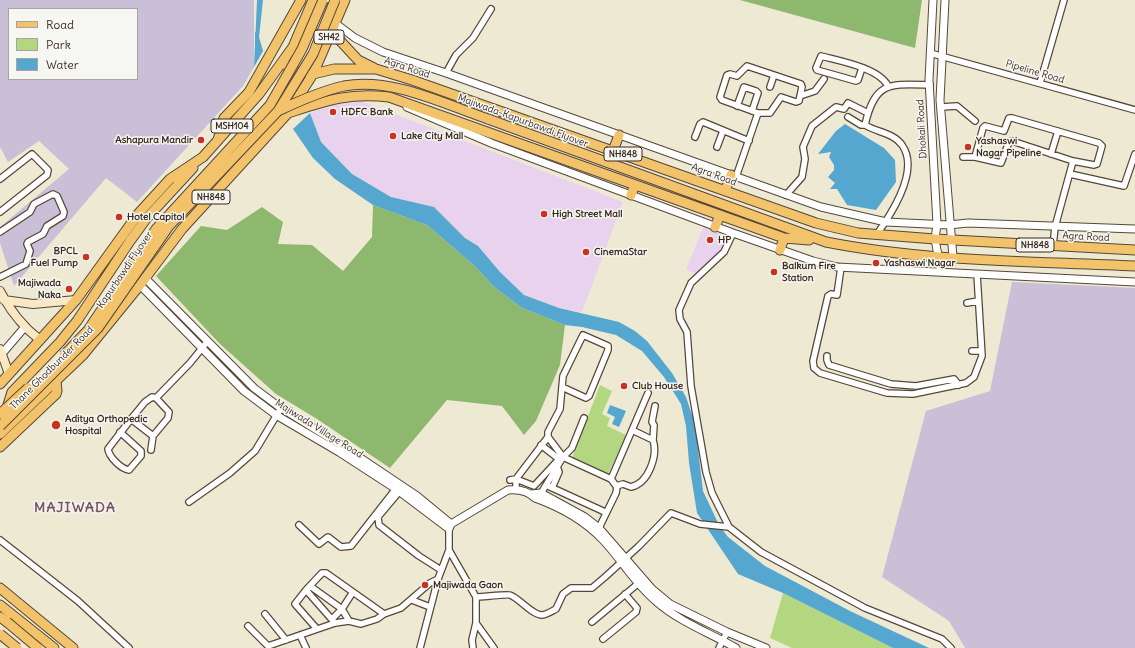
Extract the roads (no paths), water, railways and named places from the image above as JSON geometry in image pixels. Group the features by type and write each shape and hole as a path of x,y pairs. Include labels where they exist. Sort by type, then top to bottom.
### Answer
{"main road":[{"path":"218,140 224,118 249,92 301,0"},
{"name":"SH42","path":"259,94 293,47 313,0"},
{"name":"Kapurbawdi Flyover","path":"3,411 61,358 88,330 156,229 270,105 302,50 323,0"},
{"name":"Kapurbawdi Flyover","path":"0,426 98,328 169,226 278,110 313,54 335,0"},
{"name":"SH42","path":"313,74 345,0"},
{"path":"334,28 358,60 376,69"},
{"name":"Agra Road","path":"282,63 297,70 313,74 334,69 376,69 412,80 816,223 858,233 935,240 1135,250"},
{"name":"Thane Ghodbunder Road","path":"0,434 56,381 101,335 143,282 182,228 288,113 313,74"},
{"name":"Majiwada-Kapurbawdi Flyover","path":"278,110 330,89 345,86 372,85 409,91 826,242"},
{"path":"259,94 288,113"},
{"name":"MSH104","path":"203,156 259,94"},
{"name":"NH848","path":"288,113 328,100 355,95 389,97 784,238 938,257 1135,266"},
{"path":"234,123 259,144"},
{"path":"613,151 618,135"},
{"path":"3,411 12,392 64,336 95,295 146,219 203,156"},
{"path":"0,384 76,300 138,214 170,179 203,156"},
{"path":"725,191 733,176"},
{"path":"631,195 635,185"},
{"path":"715,227 720,215"},
{"path":"780,250 784,238"},
{"path":"0,291 8,308 24,328 40,340"},
{"path":"4,300 33,304 76,300"},
{"path":"0,353 9,374"},
{"path":"0,447 56,394 56,381"},
{"path":"0,588 73,648"},
{"path":"0,605 54,648"},
{"path":"16,617 0,635 17,648"},
{"path":"4,619 38,648"}],"street":[{"path":"297,70 329,0"},
{"name":"Dhokali Road","path":"933,0 930,85 937,224 935,240 941,272"},
{"name":"Dhokali Road","path":"945,0 941,55 941,107 950,240 953,257"},
{"path":"1040,83 1064,0"},
{"path":"446,73 456,55 473,38 491,8"},
{"path":"334,28 383,52 834,211 886,222 949,225 968,223 1135,229"},
{"name":"Pipeline Road","path":"930,53 1135,110"},
{"path":"862,68 858,80 856,81 817,70 816,68 821,56 862,68 883,79 888,86"},
{"path":"747,66 801,84 800,96 796,102 781,97 770,113 758,113 722,100 720,97 727,75 730,74 737,76 747,66"},
{"path":"770,87 774,75"},
{"path":"800,96 815,91 824,79"},
{"path":"865,125 872,101 879,92 888,86 898,84 930,85"},
{"path":"737,106 744,87 747,87 758,93 752,111"},
{"path":"389,97 419,114 482,139 715,227 813,261 841,267 1135,282"},
{"path":"786,195 802,176 805,159 803,147 812,126 836,107 844,109 848,103 868,113"},
{"path":"941,107 957,106 975,122"},
{"path":"733,176 749,141 758,113"},
{"path":"848,117 861,125 865,125 890,135 902,145 906,157 909,173 886,222 877,234"},
{"path":"963,157 975,157 1001,163 1009,142 1012,141 1050,154 1094,166 1097,164 1102,146 1099,143 1009,118 1004,131 986,126 983,128 975,157"},
{"path":"695,137 700,124 703,122 749,141"},
{"path":"932,122 942,122"},
{"path":"717,148 723,131"},
{"path":"1050,154 1058,131"},
{"path":"0,179 32,154 48,170 47,175 0,212"},
{"path":"1070,174 1124,186 1135,154"},
{"path":"1053,246 1055,226 1073,161"},
{"path":"0,232 30,212 34,204 53,194 57,196 64,212 63,216 47,226 43,234 28,242 27,244 30,251 29,261 26,264 0,277"},
{"path":"733,233 724,252 691,283 679,310 680,319 686,332 691,386 706,472 712,493 727,527 761,552 865,608 942,639 949,647"},
{"path":"841,267 836,297 831,294 828,296 813,361 814,368 820,373 887,393 913,394 959,385 966,383 974,377 982,356 977,274"},
{"path":"143,282 257,391 398,488"},
{"name":"Majiwada Village Road","path":"143,282 202,348 252,397 276,416 398,488 450,526"},
{"path":"967,303 978,301"},
{"path":"0,353 24,328"},
{"path":"513,479 548,436 548,432 560,409 562,387 563,376 583,335 608,346 608,350 589,396 586,398 562,387"},
{"path":"120,432 141,452 141,456 129,470 109,454 108,449 120,432 145,402 152,397 156,398 190,363 207,342"},
{"path":"972,351 981,351"},
{"path":"827,356 829,365 891,384 916,386 954,379 959,385"},
{"path":"252,397 257,391"},
{"path":"611,479 648,393"},
{"path":"151,450 153,436 168,418 169,412 156,398"},
{"path":"616,486 623,484 635,486 647,476 655,455 653,440 654,429 652,422 655,406"},
{"path":"189,502 230,473 255,451 281,408"},
{"path":"540,496 548,485 563,457 572,448 584,418"},
{"path":"131,419 153,436"},
{"path":"632,430 653,440"},
{"path":"548,436 563,457 611,479 616,486 616,493 597,530"},
{"path":"513,479 532,487 559,459 541,445"},
{"path":"542,478 548,485 605,512"},
{"path":"513,479 516,489"},
{"path":"299,525 319,544 328,537 341,547 351,546 398,488"},
{"path":"398,488 378,517 379,525 419,556 441,570"},
{"path":"420,648 430,607 448,550 450,526 508,490 516,489 540,496 574,514 597,530 665,608 700,629 724,640 735,648 739,637"},
{"path":"476,597 498,596 505,594 510,595 535,613 542,615 556,609 563,594 571,588 592,588 639,546 671,513 700,524 727,527"},
{"path":"0,540 78,601 129,648"},
{"path":"448,550 476,597 476,623 472,640 473,648"},
{"path":"317,628 295,604 322,573 326,573 384,614"},
{"path":"248,626 266,646 278,646 286,640 333,621 349,621 362,624 377,619 384,614 401,608 412,600 430,582 438,579"},
{"path":"592,622 640,581"},
{"path":"640,581 670,604 727,632 766,648"},
{"path":"310,586 342,609 349,621"},
{"path":"306,590 333,621"},
{"path":"603,639 636,612 637,608 625,594"},
{"path":"333,621 351,595"},
{"path":"412,600 430,607"},
{"path":"265,614 286,640"},
{"path":"476,623 494,648"},
{"path":"719,648 727,632"},
{"path":"300,635 306,648"}],"water":[{"path":"257,0 263,0 259,37 263,51 254,67"},
{"path":"310,113 321,142 352,174 391,197 434,207 465,238 478,246 500,272 524,295 559,308 619,322 635,331 647,341 672,373 686,397 695,424 703,491 719,525 728,537 765,566 850,611 929,648 893,648 783,593 738,574 697,513 689,463 686,426 681,404 664,377 642,351 616,335 582,327 565,325 522,308 493,286 476,267 427,225 373,205 335,179 313,158 293,129"},
{"path":"845,124 884,148 895,160 896,182 876,210 847,205 837,189 830,189 835,183 828,177 834,170 834,165 829,157 831,152 818,154 836,131"},
{"path":"610,405 626,411 619,427 612,424 615,417 607,413"}],"waterway":[{"path":"256,33 256,48"}],"place":[{"name":"HDFC Bank","path":"333,112"},
{"name":"Lake City Mall","path":"393,136"},
{"name":"Ashapura Mandir","path":"201,140"},
{"name":"Yashaswi Nagar Pipeline","path":"968,147"},
{"name":"High Street Mall","path":"544,214"},
{"name":"Hotel Capitol","path":"119,217"},
{"name":"HP","path":"710,240"},
{"name":"CinemaStar","path":"586,252"},
{"name":"BPCL Fuel Pump","path":"86,257"},
{"name":"Yashaswi Nagar","path":"876,263"},
{"name":"Balkum Fire Station","path":"774,272"},
{"name":"Majiwada Naka","path":"69,289"},
{"name":"Club House","path":"624,386"},
{"name":"Aditya Orthopedic Hospital","path":"56,425"},
{"name":"Majiwada Gaon","path":"425,585"}],"district":[{"name":"MAJIWADA","path":"75,508"}]}
